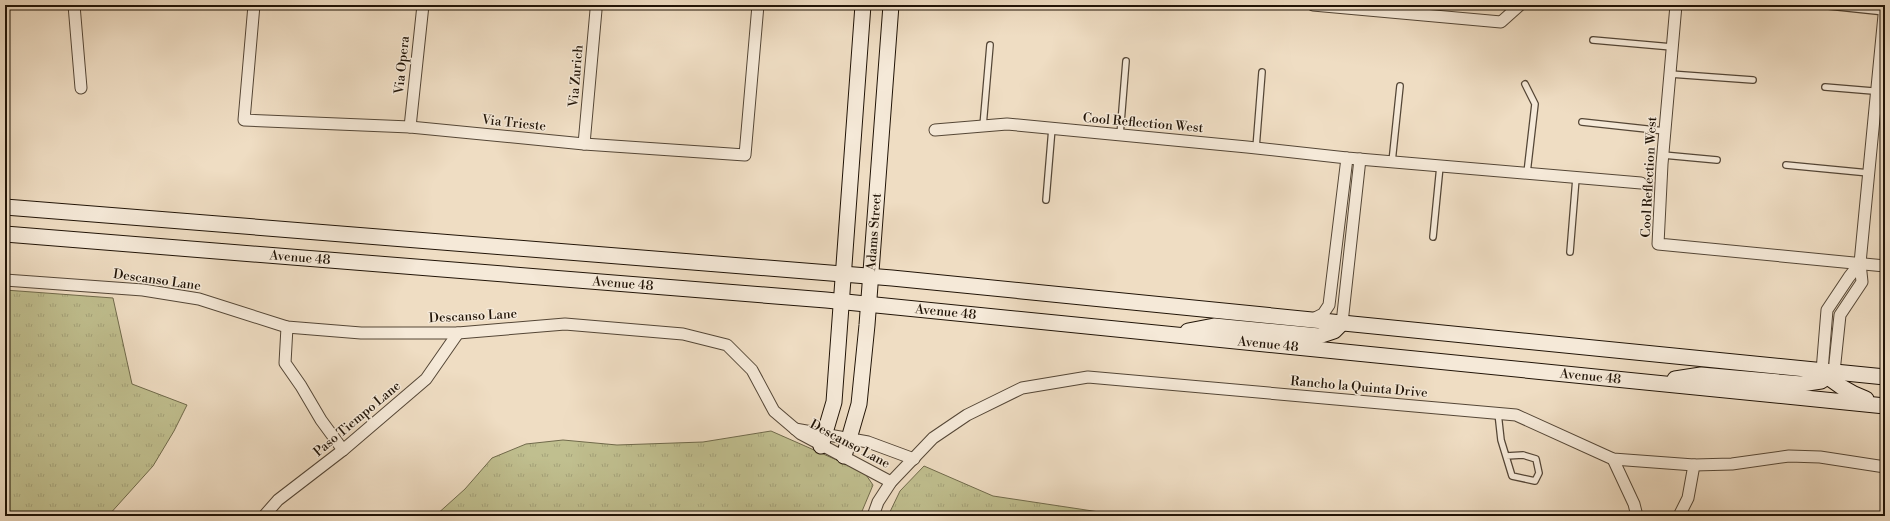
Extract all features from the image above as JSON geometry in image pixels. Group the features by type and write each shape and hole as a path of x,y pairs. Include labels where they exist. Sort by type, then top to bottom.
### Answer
{"main road":[{"path":"823,439 834,402 842,274 863,5"},
{"name":"Adams Street","path":"844,456 859,404 869,304 891,5"},
{"name":"Avenue 48","path":"5,207 870,276 1828,373 1885,377"},
{"name":"Avenue 48","path":"5,234 869,304 1885,406"},
{"path":"1171,334 1214,326 1319,336 1334,331 1342,323"},
{"path":"1652,382 1701,375 1802,384 1821,381 1828,373 1852,394 1885,406"}],"street":[{"path":"74,5 81,88"},
{"name":"Via Trieste","path":"254,5 244,120 410,127 584,144 745,155 758,5"},
{"name":"Via Opera","path":"410,127 422,5"},
{"path":"1313,5 1380,8 1501,22 1520,5"},
{"name":"Cool Reflection West","path":"1676,5 1663,155 1658,244 1885,266"},
{"path":"1828,373 1827,310 1860,263 1869,172 1881,92 1885,9"},
{"name":"Via Zurich","path":"584,144 596,10"},
{"name":"Cool Reflection West","path":"935,130 1007,124 1347,158 1641,183"},
{"path":"1311,320 1323,314 1330,305 1347,158"},
{"path":"1342,323 1360,159"},
{"name":"Descanso Lane","path":"5,280 143,290 199,299 287,327 361,333 458,333 565,324 683,334 727,345 752,370 774,411 795,429 823,439 844,456 891,482"},
{"path":"287,327 284,363 302,386 320,420 343,450"},
{"name":"Paso Tiempo Lane","path":"264,516 278,500 343,450 426,379 458,333"},
{"name":"Rancho la Quinta Drive","path":"873,516 878,502 891,482 933,438 967,415 1022,388 1088,377 1516,415 1613,459 1694,465 1732,464 1788,456 1820,457 1885,467"},
{"path":"823,439 850,437 914,459"},
{"path":"1613,459 1634,504 1637,516"},
{"path":"1679,516 1688,498 1694,465"}],"lane":[{"path":"1820,5 1885,9"},
{"path":"1593,40 1672,47"},
{"path":"983,126 990,45"},
{"path":"1120,135 1126,61"},
{"path":"1256,148 1262,72"},
{"path":"1670,74 1753,80"},
{"path":"1525,84 1535,104 1527,173"},
{"path":"1392,162 1400,86"},
{"path":"1824,87 1881,92"},
{"path":"1582,122 1665,131"},
{"path":"1046,200 1052,128"},
{"path":"1663,155 1717,160"},
{"path":"1786,165 1869,172"},
{"path":"1433,237 1440,166"},
{"path":"1570,252 1576,178"},
{"path":"1498,413 1501,440 1512,476 1535,481 1539,473 1536,459 1523,455 1506,456"}],"green space":[{"path":"5,290 113,298 132,384 187,405 174,431 153,466 108,516 5,516"},
{"path":"771,431 864,472 873,485 860,516 435,516 465,489 492,458 526,444 563,440 617,445 703,442"},
{"path":"924,466 993,496 1126,516 888,516 900,491"}]}
